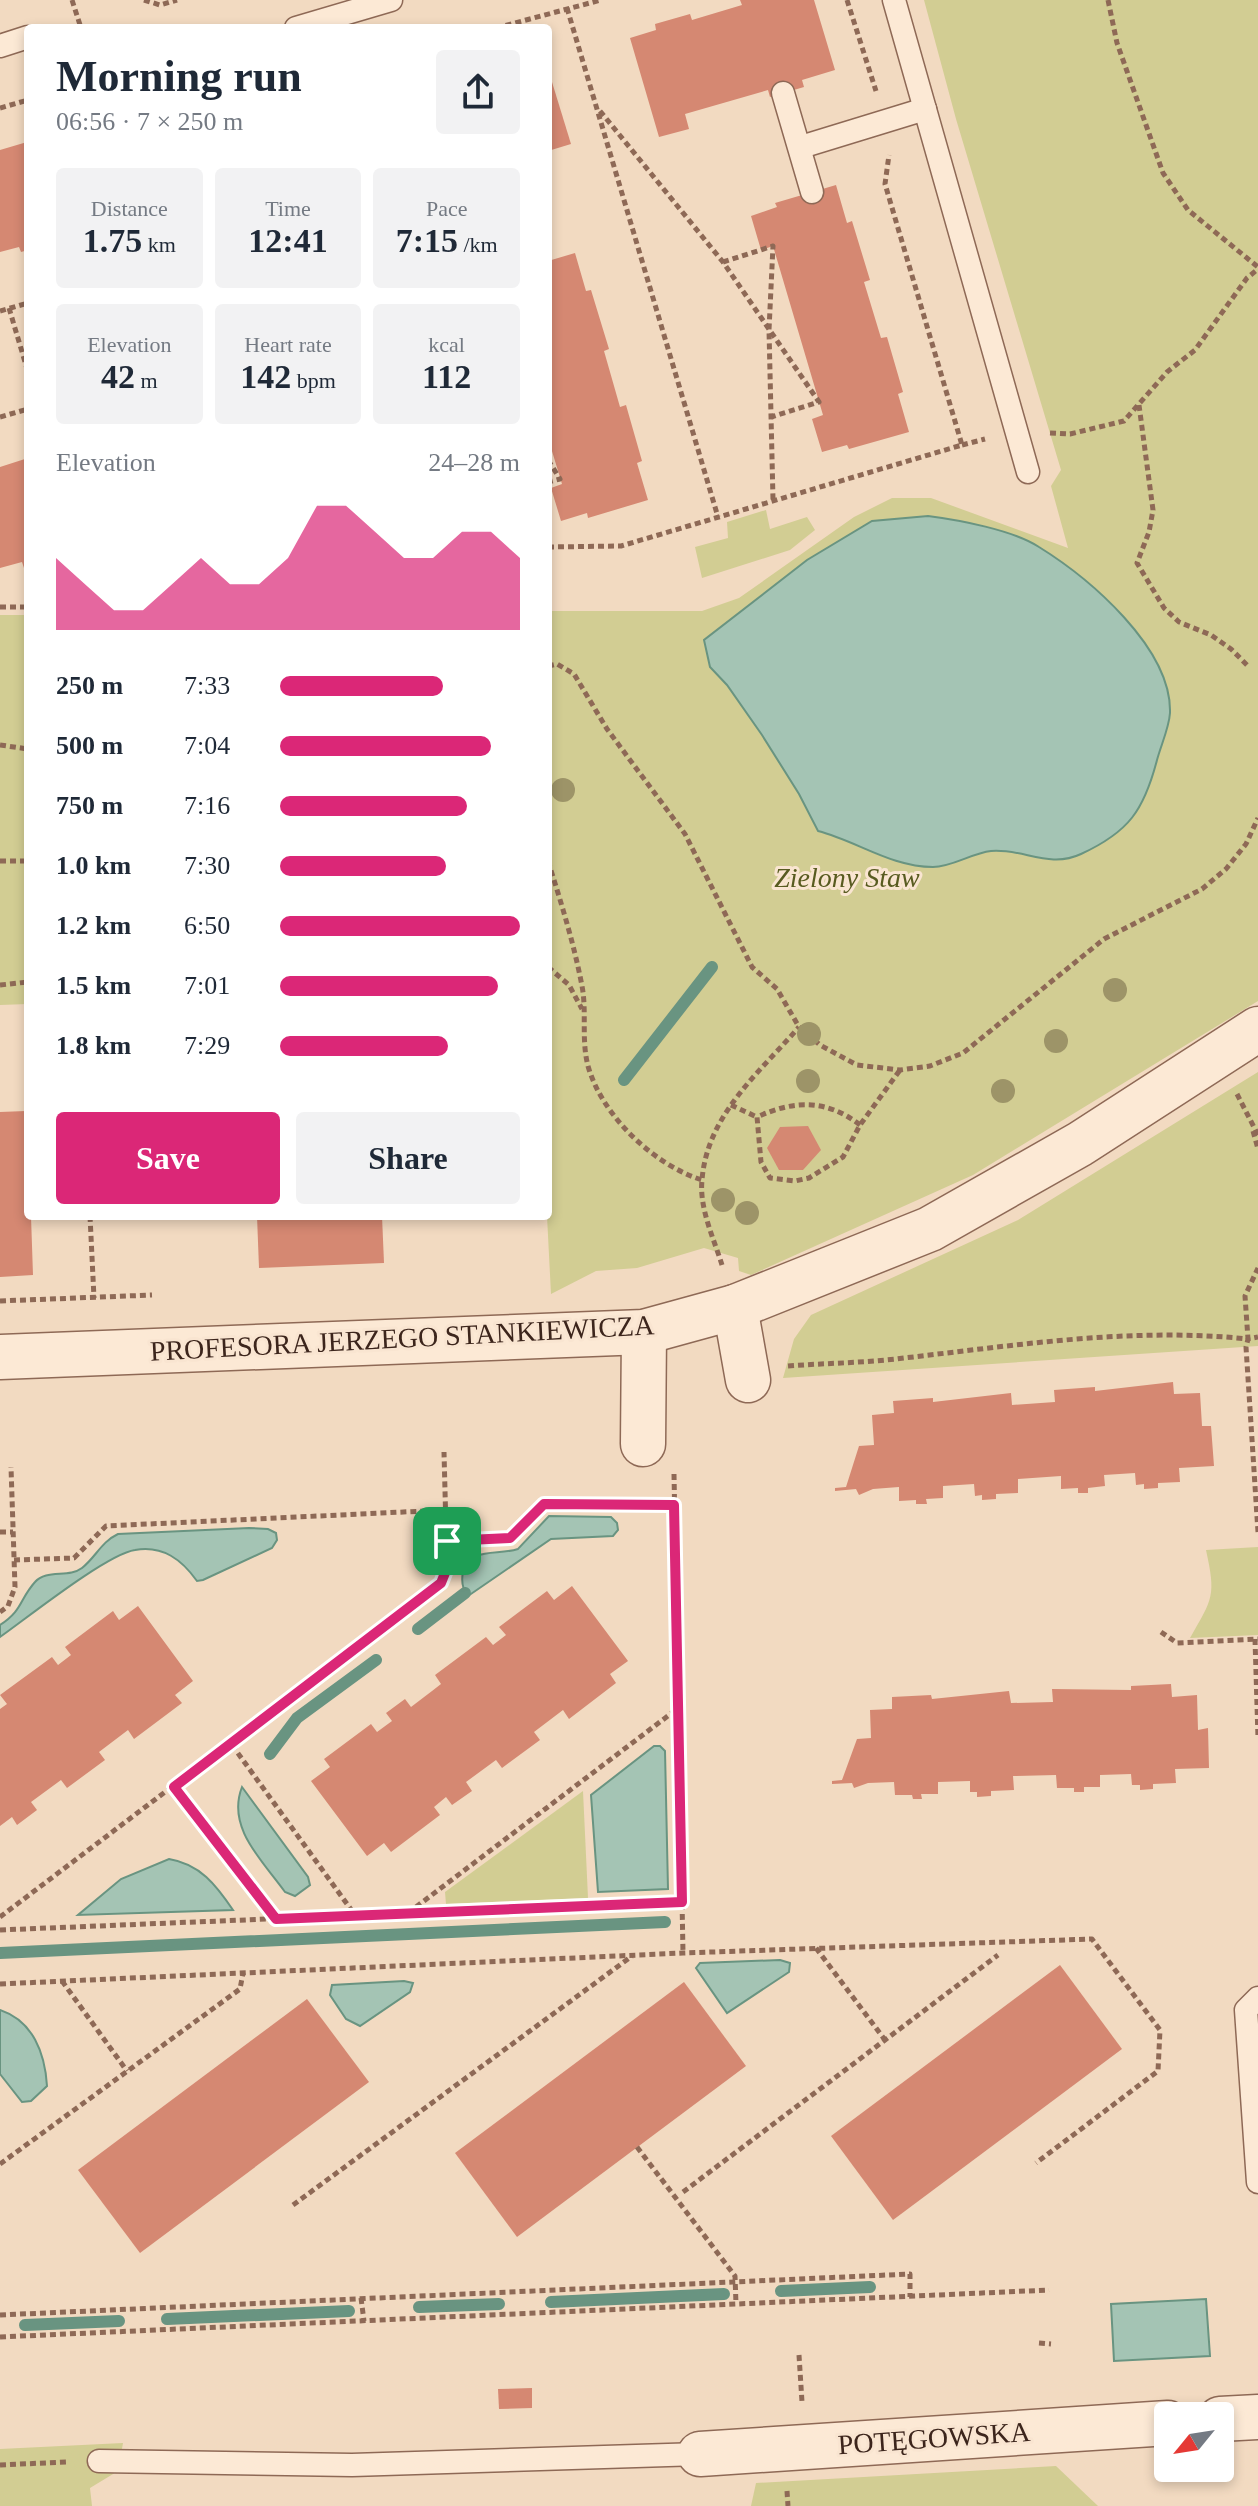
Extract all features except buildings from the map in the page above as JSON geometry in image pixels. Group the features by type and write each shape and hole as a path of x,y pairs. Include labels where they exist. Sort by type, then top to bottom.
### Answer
{"street":[{"name":"PROFESORA JERZEGO STANKIEWICZA","path":"0,1357 644,1332 735,1307 930,1229 1080,1144 1258,1029"},
{"path":"735,1307 762,1374"},
{"path":"644,1332 658,1452"},
{"path":"1234,2418 1258,2417"},
{"name":"POTĘGOWSKA","path":"700,2454 1154,2424"}],"lane":[{"path":"310,24 391,0"},
{"path":"894,0 1028,472"},
{"path":"0,46 24,38"},
{"path":"783,93 812,192"},
{"path":"801,147 925,109"},
{"path":"1258,1998 1246,2010 1258,2182"},
{"path":"99,2461 352,2465 700,2454"}],"path":[{"path":"72,0 80,24"},
{"path":"144,0 160,5 177,0"},
{"path":"510,24 601,0"},
{"path":"552,547 621,546 962,445 885,184 890,147 886,123 847,0"},
{"path":"1016,431 1070,434 1124,421 1167,372 1195,350 1247,278 1258,268 1188,210 1163,173 1117,43 1108,0"},
{"path":"567,8 718,517"},
{"path":"0,108 24,101"},
{"path":"597,107 723,262 819,402 771,417"},
{"path":"723,262 773,246 769,330 773,500"},
{"path":"0,311 24,304"},
{"path":"9,308 24,359"},
{"path":"1139,404 1153,510 1149,532 1137,563 1164,608 1179,622 1211,635 1249,667"},
{"path":"0,417 24,410"},
{"path":"552,466 560,479 552,481"},
{"path":"0,607 24,607"},
{"path":"552,665 557,664 574,674 607,729 685,834 752,967 777,989 799,1027 820,1045 857,1065 900,1070 930,1066 963,1053 1104,939 1202,889 1226,869 1246,844 1258,818"},
{"path":"0,745 24,748"},
{"path":"0,861 24,861"},
{"path":"552,876 582,989 588,1067 604,1099 623,1125 680,1173 702,1180"},
{"path":"552,970 569,985 582,1010"},
{"path":"0,985 24,982"},
{"path":"735,1307 704,1204 702,1180 718,1123 799,1027"},
{"path":"757,1117 761,1162 770,1178 795,1181 809,1178 843,1157 860,1125 900,1070"},
{"path":"731,1105 757,1117 777,1108 809,1103 842,1111 860,1125"},
{"path":"1253,1130 1258,1149"},
{"path":"90,1220 94,1298"},
{"path":"1258,1268 1245,1296 1258,1532"},
{"path":"0,1301 152,1295"},
{"path":"762,1374 950,1350 1164,1333 1248,1339 1258,1337"},
{"path":"0,1917 441,1583 447,1568 444,1452"},
{"path":"658,1452 674,1505 683,1953"},
{"path":"0,1612 8,1606 15,1587 11,1467"},
{"path":"447,1541 510,1538 544,1504 674,1505"},
{"path":"14,1560 74,1558 106,1526 446,1510"},
{"path":"0,1532 13,1532"},
{"path":"1161,1632 1177,1643 1256,1639 1258,1738"},
{"path":"408,1913 678,1708"},
{"path":"232,1744 355,1916"},
{"path":"174,1787 276,1919"},
{"path":"0,1930 682,1902"},
{"path":"0,1984 633,1955 1092,1939 1160,2030 1158,2071 1036,2163"},
{"path":"816,1948 885,2040"},
{"path":"293,2205 633,1955"},
{"path":"683,2192 998,1955"},
{"path":"0,2164 240,1989 243,1973"},
{"path":"62,1981 127,2071"},
{"path":"637,2147 735,2276 736,2304"},
{"path":"0,2315 910,2274 910,2297"},
{"path":"0,2337 1049,2290"},
{"path":"361,2298 364,2321"},
{"path":"1039,2343 1051,2344"},
{"path":"0,2465 99,2461"}],"green space":[{"name":"Zielony Staw","path":"924,0 1258,0 1258,1001 973,1175 751,1275 739,1271 738,1258 704,1248 637,1268 596,1271 551,1294 547,1220 552,1220 552,611 702,611 739,598 854,517 892,498 931,498 1068,548 1051,486 1061,470 956,119"},
{"path":"766,510 770,529 807,517 815,530 790,550 702,578 695,547 728,538 727,522"},
{"path":"0,615 24,615 24,1004 0,1005"},
{"path":"1258,1072 1258,1346 783,1378 794,1339 811,1315 1018,1220"},
{"path":"1258,1547 1258,1635 1190,1638 1210,1596 1211,1578 1206,1550"},
{"path":"583,1791 588,1898 446,1904 445,1892"},
{"path":"123,2443 118,2471 90,2488 92,2506 0,2506 0,2449"},
{"path":"1056,2466 1098,2506 751,2506 756,2483"}],"shaded area":[{"name":"Zielony Staw","path":"928,516 1001,531 1039,547 1103,596 1143,640 1157,664 1167,688 1170,713 1167,731 1140,806 1123,828 1098,846 1069,858 1058,859 991,851 933,867 903,863 818,831 762,735 727,685 710,667 704,640 807,560 872,521"},
{"path":"549,1516 611,1517 617,1523 618,1530 613,1536 551,1539 468,1596 463,1588 462,1576 472,1558 518,1549"},
{"path":"268,1529 276,1533 277,1540 272,1548 197,1581 178,1561 163,1552 145,1549 122,1554 87,1574 0,1637 0,1625 17,1610 35,1582 45,1576 77,1571 118,1534"},
{"path":"654,1746 660,1746 665,1751 668,1889 598,1892 591,1795"},
{"path":"242,1787 308,1877 310,1885 295,1896 285,1892 249,1843 239,1816 238,1802"},
{"path":"169,1859 190,1866 206,1877 233,1910 78,1915 121,1879"},
{"path":"780,1960 790,1963 789,1972 727,2013 696,1968 700,1963"},
{"path":"413,1983 410,1992 360,2026 346,2019 330,1995 332,1985"},
{"path":"0,2010 29,2030 40,2050 47,2086 31,2101 22,2102 0,2074"},
{"path":"1206,2299 1210,2356 1114,2361 1111,2304"}],"waterway":[{"path":"624,1080 712,967"},
{"path":"418,1629 465,1593"},
{"path":"270,1754 297,1718 376,1660"},
{"path":"0,1953 665,1922"},
{"path":"781,2291 870,2287"},
{"path":"551,2302 724,2294"},
{"path":"419,2307 499,2304"},
{"path":"167,2319 349,2311"},
{"path":"25,2325 119,2321"}],"route":[{"path":"544,1504 674,1505 682,1902 276,1919 174,1787 441,1583 447,1568 447,1541 510,1538 544,1504"}]}
